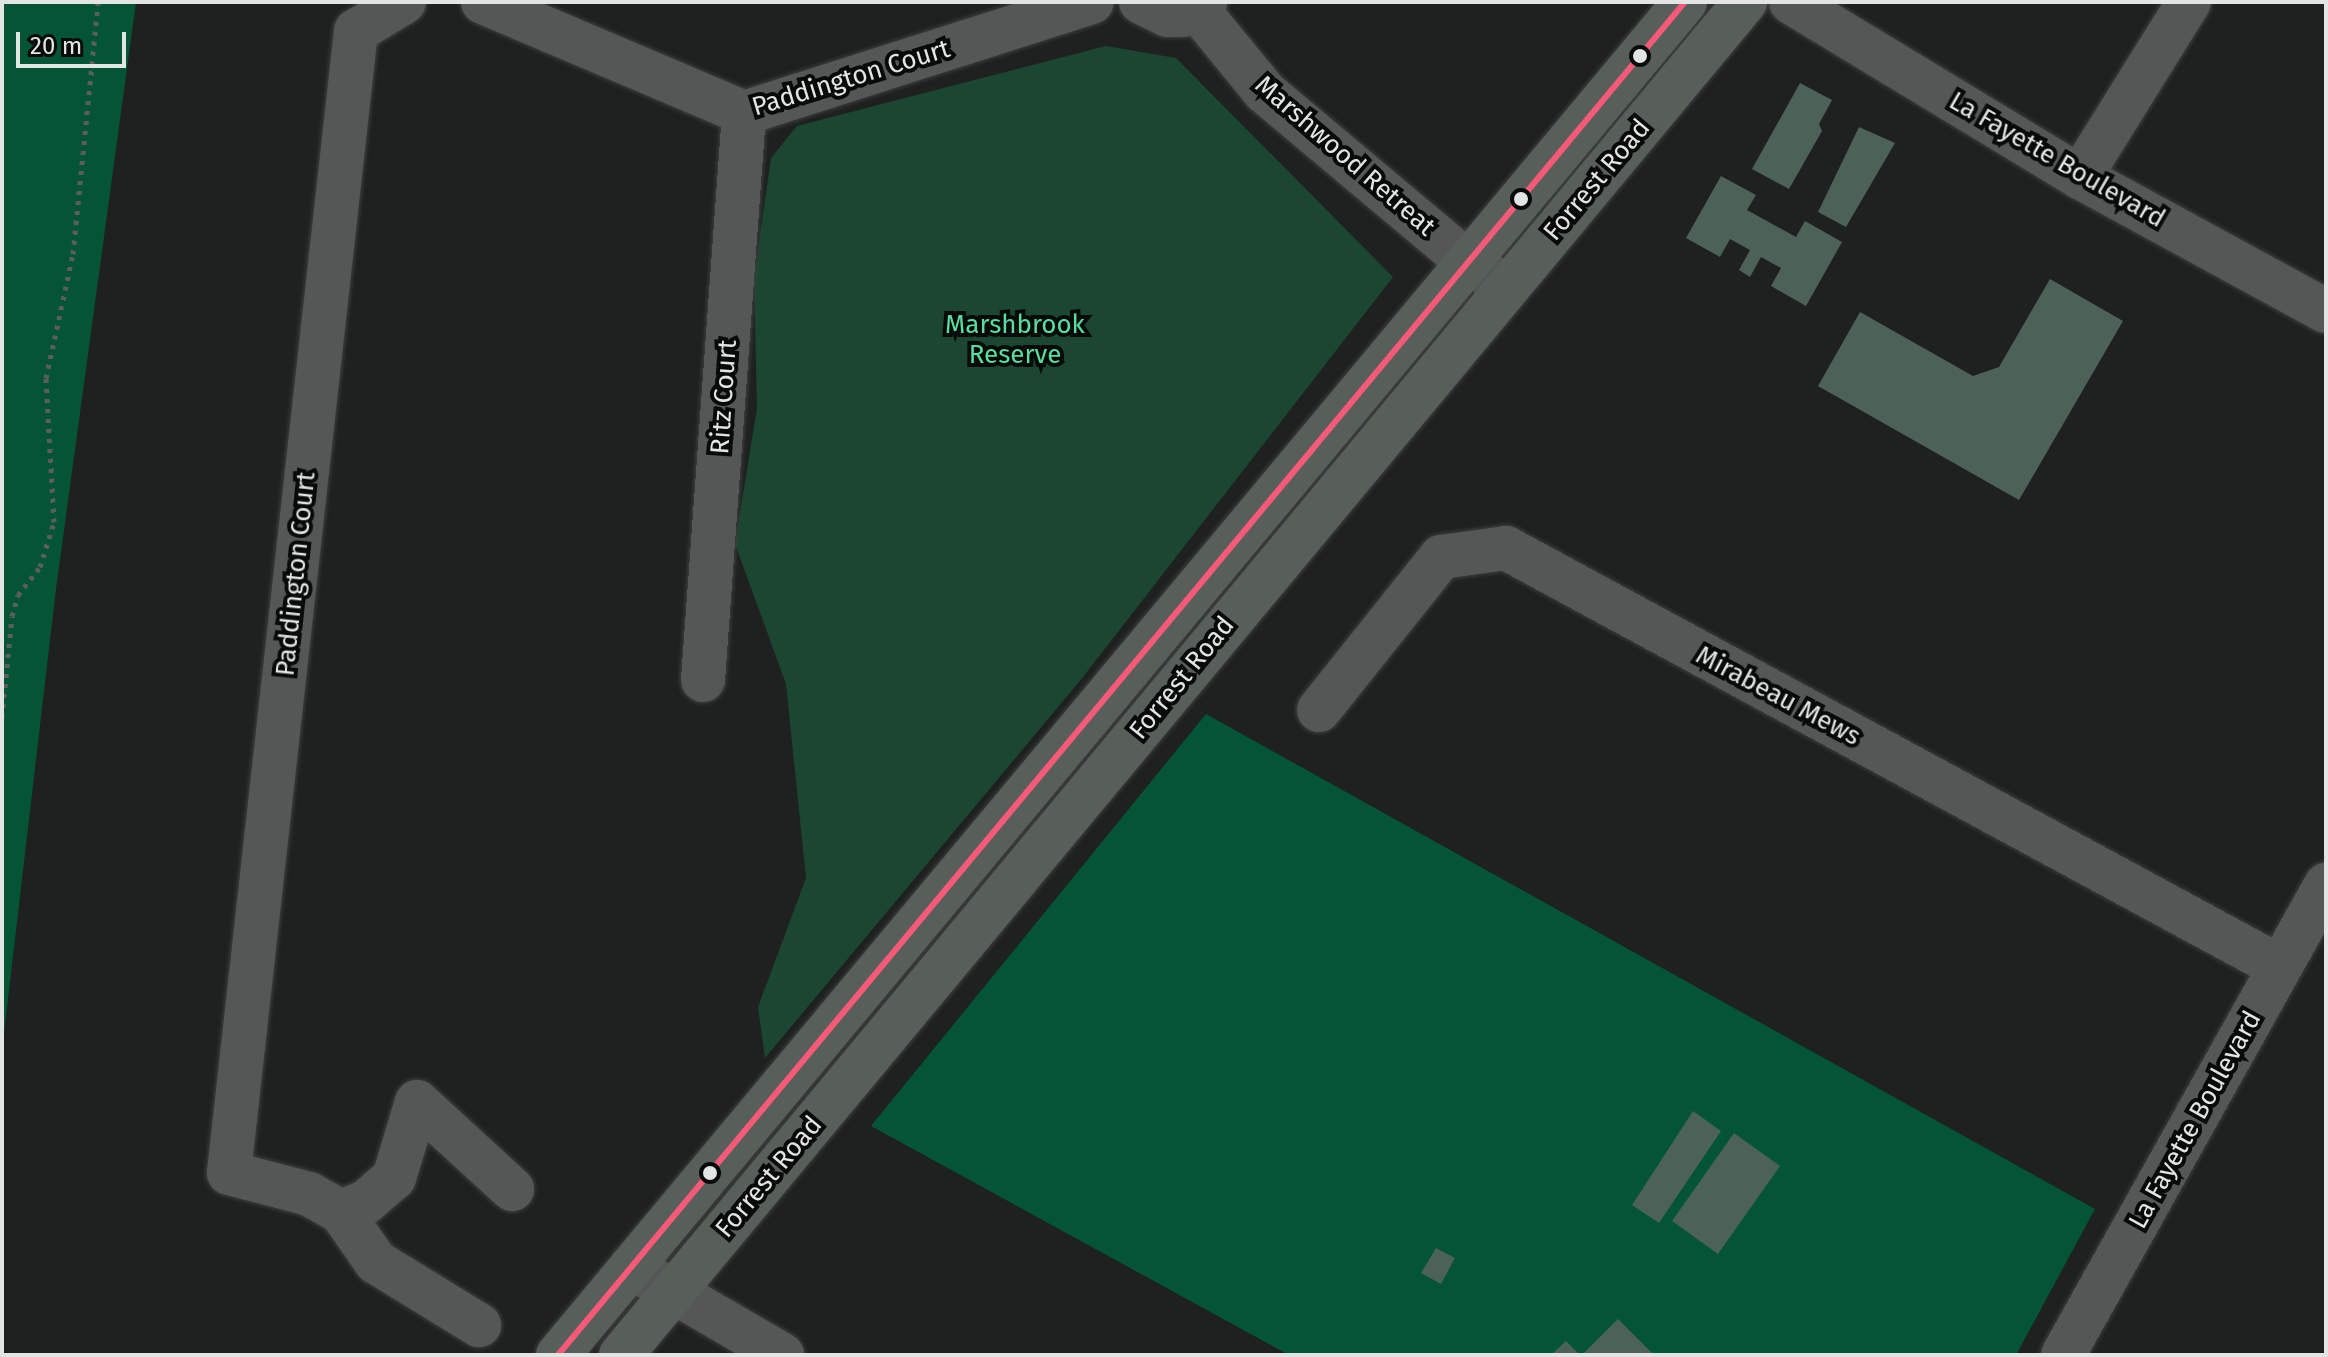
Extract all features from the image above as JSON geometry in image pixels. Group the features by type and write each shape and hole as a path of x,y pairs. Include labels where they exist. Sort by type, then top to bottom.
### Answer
{"main road":[{"name":"Forrest Road","path":"558,1355 1470,264 1685,2"},
{"name":"Forrest Road","path":"621,1355 1745,2"}],"street":[{"name":"Paddington Court","path":"341,1212 309,1194 229,1173 356,31 404,2"},
{"name":"Paddington Court","path":"483,2 744,113 1092,2"},
{"path":"1141,2 1168,15 1201,5"},
{"name":"La Fayette Boulevard","path":"1791,2 2080,177 2326,311"},
{"path":"2080,177 2189,2"},
{"name":"Marshwood Retreat","path":"1201,5 1265,92 1470,264 1508,287"},
{"name":"Ritz Court","path":"703,680 744,113"},
{"name":"Mirabeau Mews","path":"1319,710 1441,557 1506,548 2280,967"},
{"name":"La Fayette Boulevard","path":"2063,1355 2326,885"},
{"path":"479,1325 376,1262 341,1212 366,1202 394,1178 417,1102 512,1189"},
{"path":"631,1267 782,1355"}],"path":[{"path":"2,717 12,616 18,595 40,567 54,522 46,378 73,254 98,2"}],"green space":[{"path":"2,2 136,2 56,589 2,1050"},
{"name":"Marshbrook Reserve","path":"1106,46 1176,58 1393,277 1083,677 765,1058 758,1007 806,878 786,684 735,544 757,408 754,277 771,158 797,126"},
{"path":"1206,714 2095,1209 2016,1355 1289,1355 871,1126"}],"building":[{"path":"1800,83 1832,100 1819,124 1822,131 1789,189 1752,169"},
{"path":"1859,127 1895,143 1846,227 1818,212"},
{"path":"1721,176 1756,195 1747,210 1796,237 1805,221 1842,242 1806,306 1771,286 1781,268 1761,257 1750,277 1739,270 1750,250 1730,239 1720,257 1686,238"},
{"path":"2050,279 2123,321 2019,500 1818,386 1860,312 1973,376 1999,367"},
{"path":"1693,1111 1721,1131 1659,1223 1632,1205"},
{"path":"1734,1133 1780,1166 1718,1254 1672,1221"},
{"path":"1436,1248 1455,1258 1441,1284 1421,1273"},
{"path":"1618,1319 1654,1355 1582,1355"},
{"path":"1566,1341 1580,1355 1551,1355"}],"transit line":[{"path":"558,1355 1685,2"}]}
